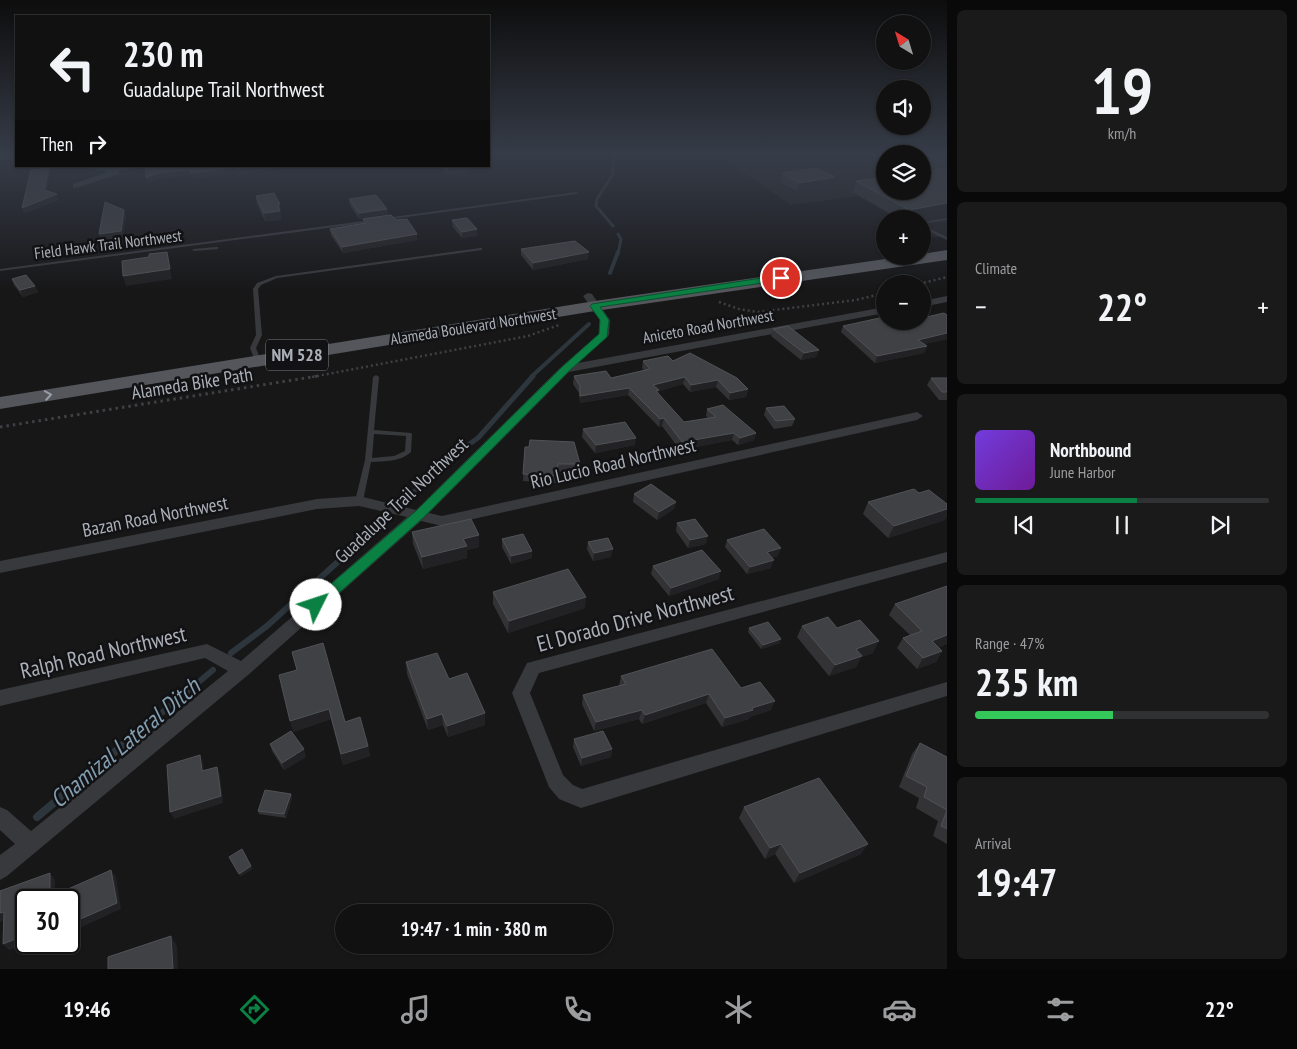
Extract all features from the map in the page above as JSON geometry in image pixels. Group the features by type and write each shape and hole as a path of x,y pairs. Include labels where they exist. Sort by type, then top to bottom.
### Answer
{"main road":[{"path":"931,246 947,244"},
{"name":"Alameda Boulevard Northwest","path":"0,403 256,355 876,254"},
{"name":"Alameda Boulevard Northwest","path":"591,301 947,254"},
{"name":"Alameda Boulevard Northwest","path":"0,389 256,355"}],"street":[{"path":"931,302 947,299"},
{"name":"Guadalupe Trail Northwest","path":"0,869 242,670 420,514 566,369 604,335 605,320 591,301"},
{"name":"Aniceto Road Northwest","path":"566,369 876,312"},
{"name":"Rio Lucio Road Northwest","path":"317,504 359,501 420,514 442,521 917,416"},
{"name":"Bazan Road Northwest","path":"0,567 317,504"},
{"name":"El Dorado Drive Northwest","path":"947,557 533,668 521,694 556,781 566,792 581,799 947,690"},
{"name":"Ralph Road Northwest","path":"0,698 207,651 242,670"},
{"path":"0,817 30,844"}],"lane":[{"name":"Field Hawk Trail Northwest","path":"0,270 522,200"},
{"path":"931,222 947,219"},
{"path":"931,229 947,239"},
{"path":"0,275 216,248"},
{"path":"256,355 259,335 255,289 264,282 287,275 480,249"},
{"path":"359,501 368,460 376,377"},
{"path":"368,460 389,459 402,456 408,452 409,434 370,432"}],"path":[{"path":"931,281 947,277"},
{"path":"718,301 739,309 758,312 856,300 876,295"},
{"name":"Alameda Bike Path","path":"0,427 268,385 528,336 546,332 562,323"}],"shaded area":[{"path":"784,200 827,200 791,205"},
{"path":"865,200 947,200 947,236 931,238 931,210 882,210"}],"building":[{"path":"24,200 41,200 22,208"},
{"path":"258,200 278,200 280,211 264,213"},
{"path":"350,200 380,200 387,209 359,213"},
{"path":"891,200 947,200 947,203 909,210"},
{"path":"105,202 124,210 121,231 99,234"},
{"path":"391,215 396,220 407,219 417,234 342,247 330,229 366,223 363,219"},
{"path":"467,218 477,229 462,232 452,220"},
{"path":"575,241 589,252 533,263 521,249"},
{"path":"167,252 170,269 123,276 122,261 149,257 149,254"},
{"path":"26,275 35,286 20,290 12,279"},
{"path":"944,313 947,315 947,333 918,340 927,346 877,356 843,326 876,319 876,330 931,330 931,316"},
{"path":"788,326 819,350 804,353 773,329"},
{"path":"690,353 737,378 748,389 730,393 718,380 691,385 685,377 653,385 659,390 656,391 684,422 716,417 707,409 723,405 756,433 740,438 734,433 682,442 664,418 660,419 629,388 580,396 580,386 574,376 606,371 611,378 650,369 643,361 668,356 673,361"},
{"path":"931,378 947,378 947,392 942,392"},
{"path":"784,406 795,419 776,421 766,408"},
{"path":"625,422 636,438 596,445 583,429"},
{"path":"530,440 574,442 580,464 558,464 557,476 523,474 525,447 529,447"},
{"path":"651,484 676,502 659,512 634,494"},
{"path":"914,489 919,493 929,490 947,504 947,509 894,526 868,502"},
{"path":"471,519 479,535 463,539 467,546 422,557 412,532"},
{"path":"695,519 708,536 690,540 677,523"},
{"path":"764,529 781,548 767,552 774,560 750,567 727,540"},
{"path":"523,534 532,551 511,556 502,539"},
{"path":"608,538 613,549 594,553 588,542"},
{"path":"702,550 721,571 671,588 653,566"},
{"path":"568,569 586,597 509,621 493,592"},
{"path":"947,586 947,635 932,641 942,651 923,658 903,638 922,631 895,604"},
{"path":"828,617 837,628 860,620 879,641 856,649 862,656 835,665 802,626"},
{"path":"768,622 781,639 763,645 749,628"},
{"path":"323,643 345,722 360,717 368,746 341,754 329,709 290,721 279,675 297,670 292,652"},
{"path":"712,649 741,688 760,682 775,701 725,718 709,694 645,715 642,710 596,722 583,695 626,684 621,676"},
{"path":"437,653 449,679 467,673 485,713 447,726 442,714 427,719 406,662"},
{"path":"291,731 304,749 282,763 270,744"},
{"path":"603,731 612,749 582,758 574,739"},
{"path":"920,743 947,757 947,810 924,797 927,787 906,776"},
{"path":"200,755 202,771 217,767 221,796 170,812 167,765"},
{"path":"819,778 868,844 800,873 781,844 770,848 744,807"},
{"path":"265,790 291,794 284,814 258,811"},
{"path":"947,810 947,829 941,826"},
{"path":"242,849 251,866 239,874 229,857"},
{"path":"111,870 117,903 80,919 80,889 68,889"},
{"path":"50,873 50,889 15,889 15,939 3,944 4,912 0,913 0,891"},
{"path":"171,936 173,969 108,969 108,957"}],"waterway":[{"name":"Chamizal Lateral Ditch","path":"597,200 596,206 613,226"},
{"name":"Chamizal Lateral Ditch","path":"618,234 621,239 618,254"},
{"name":"Chamizal Lateral Ditch","path":"610,273 618,252"},
{"name":"Chamizal Lateral Ditch","path":"531,377 589,324"},
{"name":"Chamizal Lateral Ditch","path":"404,501 454,455 478,438 533,376"},
{"name":"Chamizal Lateral Ditch","path":"372,531 388,517"},
{"name":"Chamizal Lateral Ditch","path":"231,653 267,626 373,530"},
{"name":"Chamizal Lateral Ditch","path":"146,726 213,670"},
{"name":"Chamizal Lateral Ditch","path":"37,817 148,724"}],"route":[{"path":"316,605 420,514 566,369 604,335 605,320 595,306 781,278"}]}
